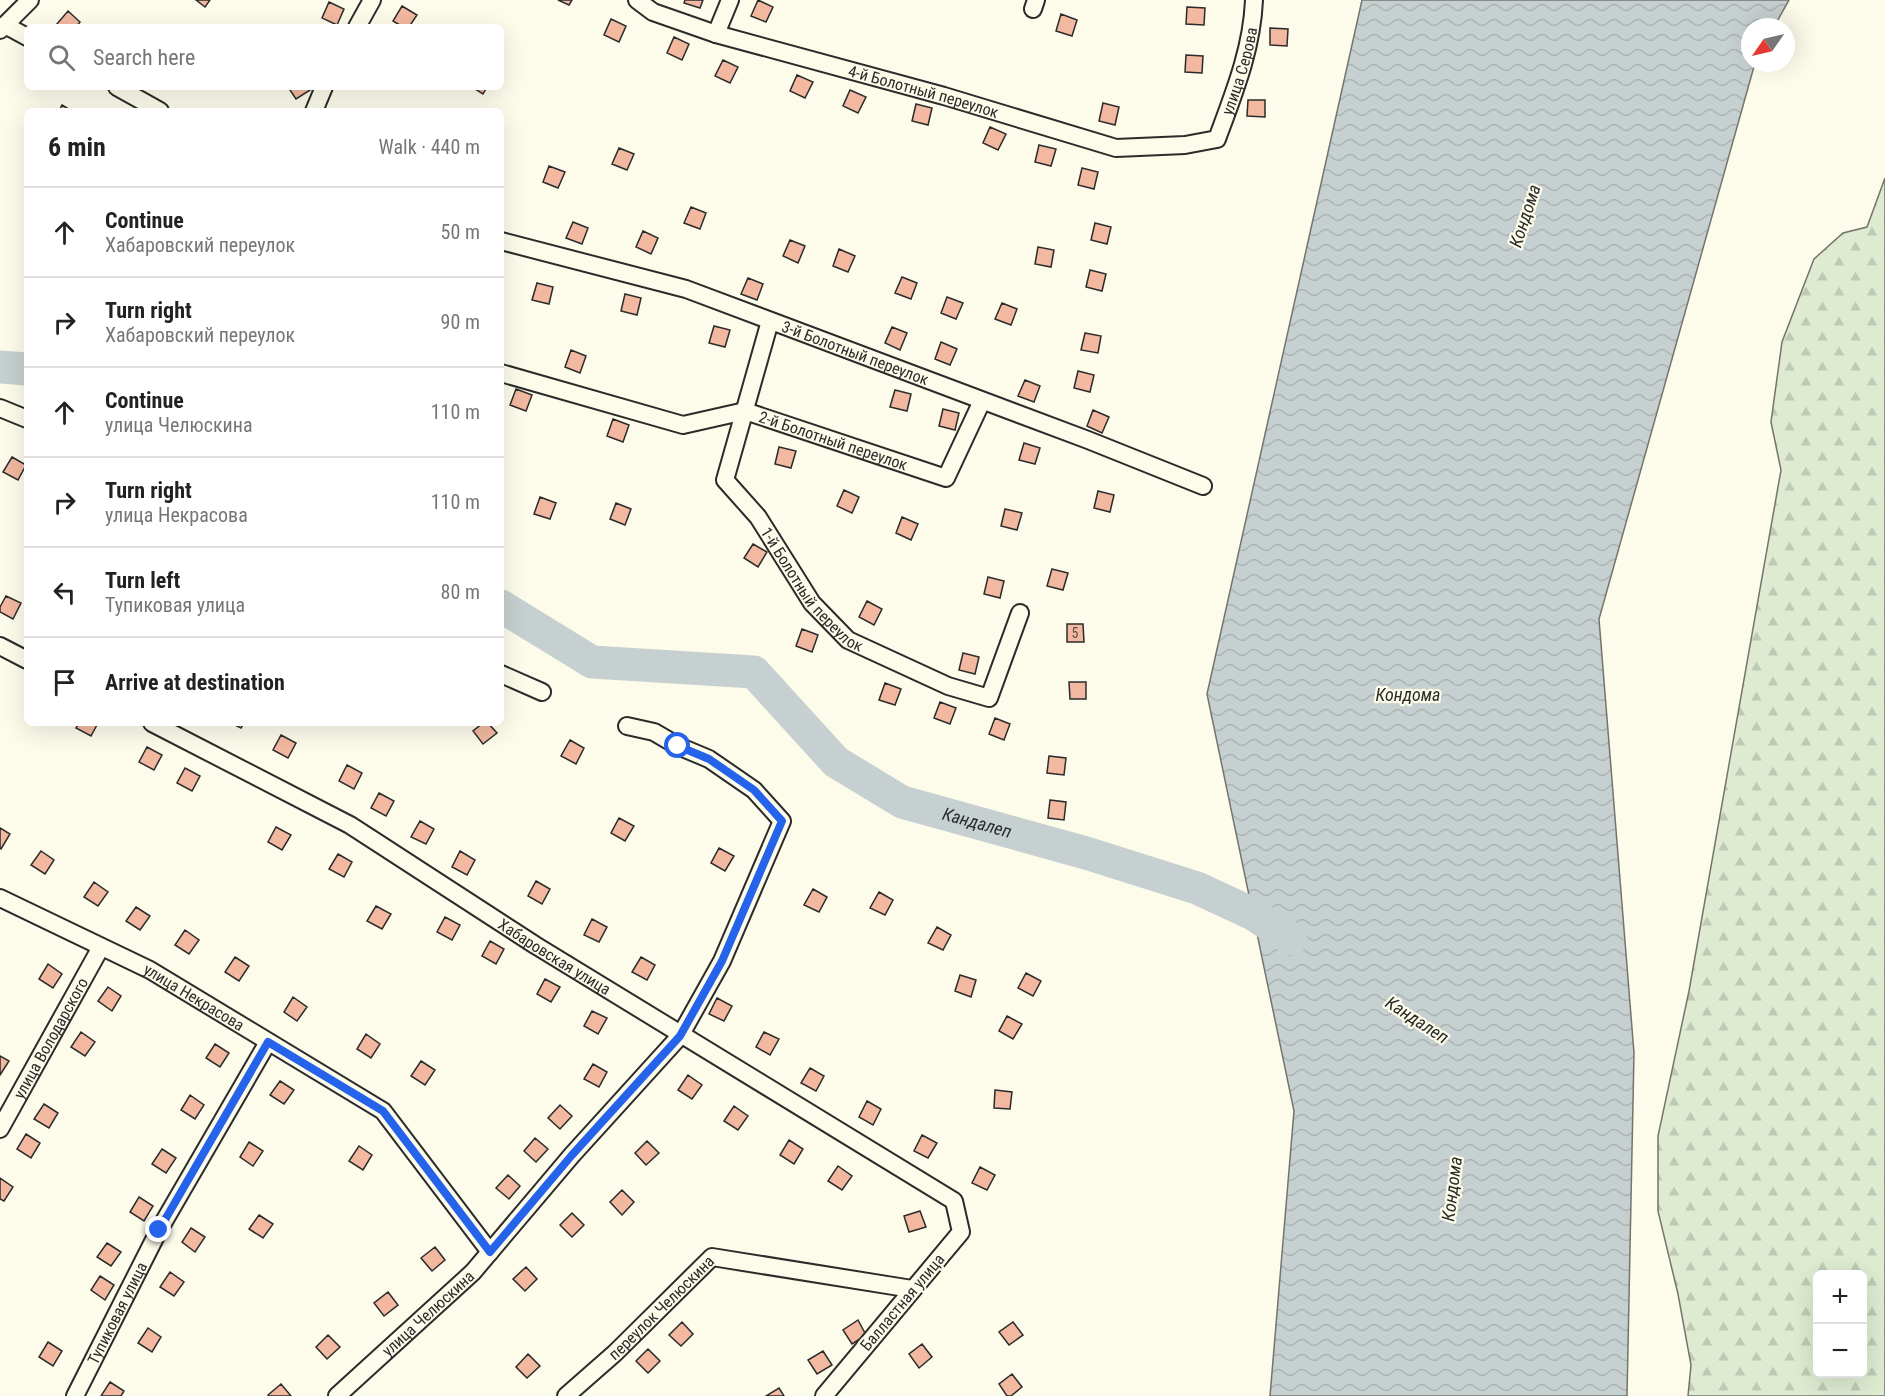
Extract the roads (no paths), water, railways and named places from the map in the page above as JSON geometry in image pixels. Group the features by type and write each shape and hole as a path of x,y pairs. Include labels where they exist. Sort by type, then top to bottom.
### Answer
{"street":[{"path":"24,36 3,27 30,0"},
{"path":"359,24 372,0"},
{"name":"4-й Болотный переулок","path":"637,0 653,12 716,34 944,96 1116,148 1185,145 1217,139"},
{"path":"716,34 730,0"},
{"name":"улица Серова","path":"1217,139 1239,79 1253,24 1254,0"},
{"path":"122,90 155,108"},
{"path":"315,108 323,90"},
{"name":"3-й Болотный переулок","path":"504,242 686,289 1203,486"},
{"name":"1-й Болотный переулок","path":"770,321 725,480 758,517 812,603 848,640 948,686 989,698 1020,613"},
{"name":"2-й Болотный переулок","path":"504,374 683,425 746,411 946,477 982,400"},
{"path":"0,408 24,418"},
{"path":"0,646 24,658"},
{"path":"504,675 542,692"},
{"name":"Хабаровская улица","path":"158,726 350,825 680,1036 954,1201"},
{"name":"улица Челюскина","path":"337,1396 473,1272 572,1155 680,1036 722,961 782,821 754,790 709,759 678,746 654,732 627,726"},
{"name":"улица Некрасова","path":"0,898 150,970 383,1111 490,1252"},
{"name":"улица Володарского","path":"0,1130 101,947"},
{"name":"Тупиковая улица","path":"75,1396 159,1230 268,1042"},
{"name":"Балластная улица","path":"824,1396 961,1232 954,1201"},
{"name":"переулок Челюскина","path":"566,1396 615,1353 712,1257 912,1289"}],"water":[{"name":"Кондома","path":"1362,0 1789,0 1779,18 1741,18 1741,72 1752,72 1599,619 1634,1053 1627,1396 1270,1396 1294,1111 1207,694"}],"waterway":[{"name":"Кандалеп","path":"0,367 24,369"},
{"name":"Кандалеп","path":"504,608 592,662 754,672 836,762 902,802 1086,853 1197,888 1253,914 1291,939"}]}
